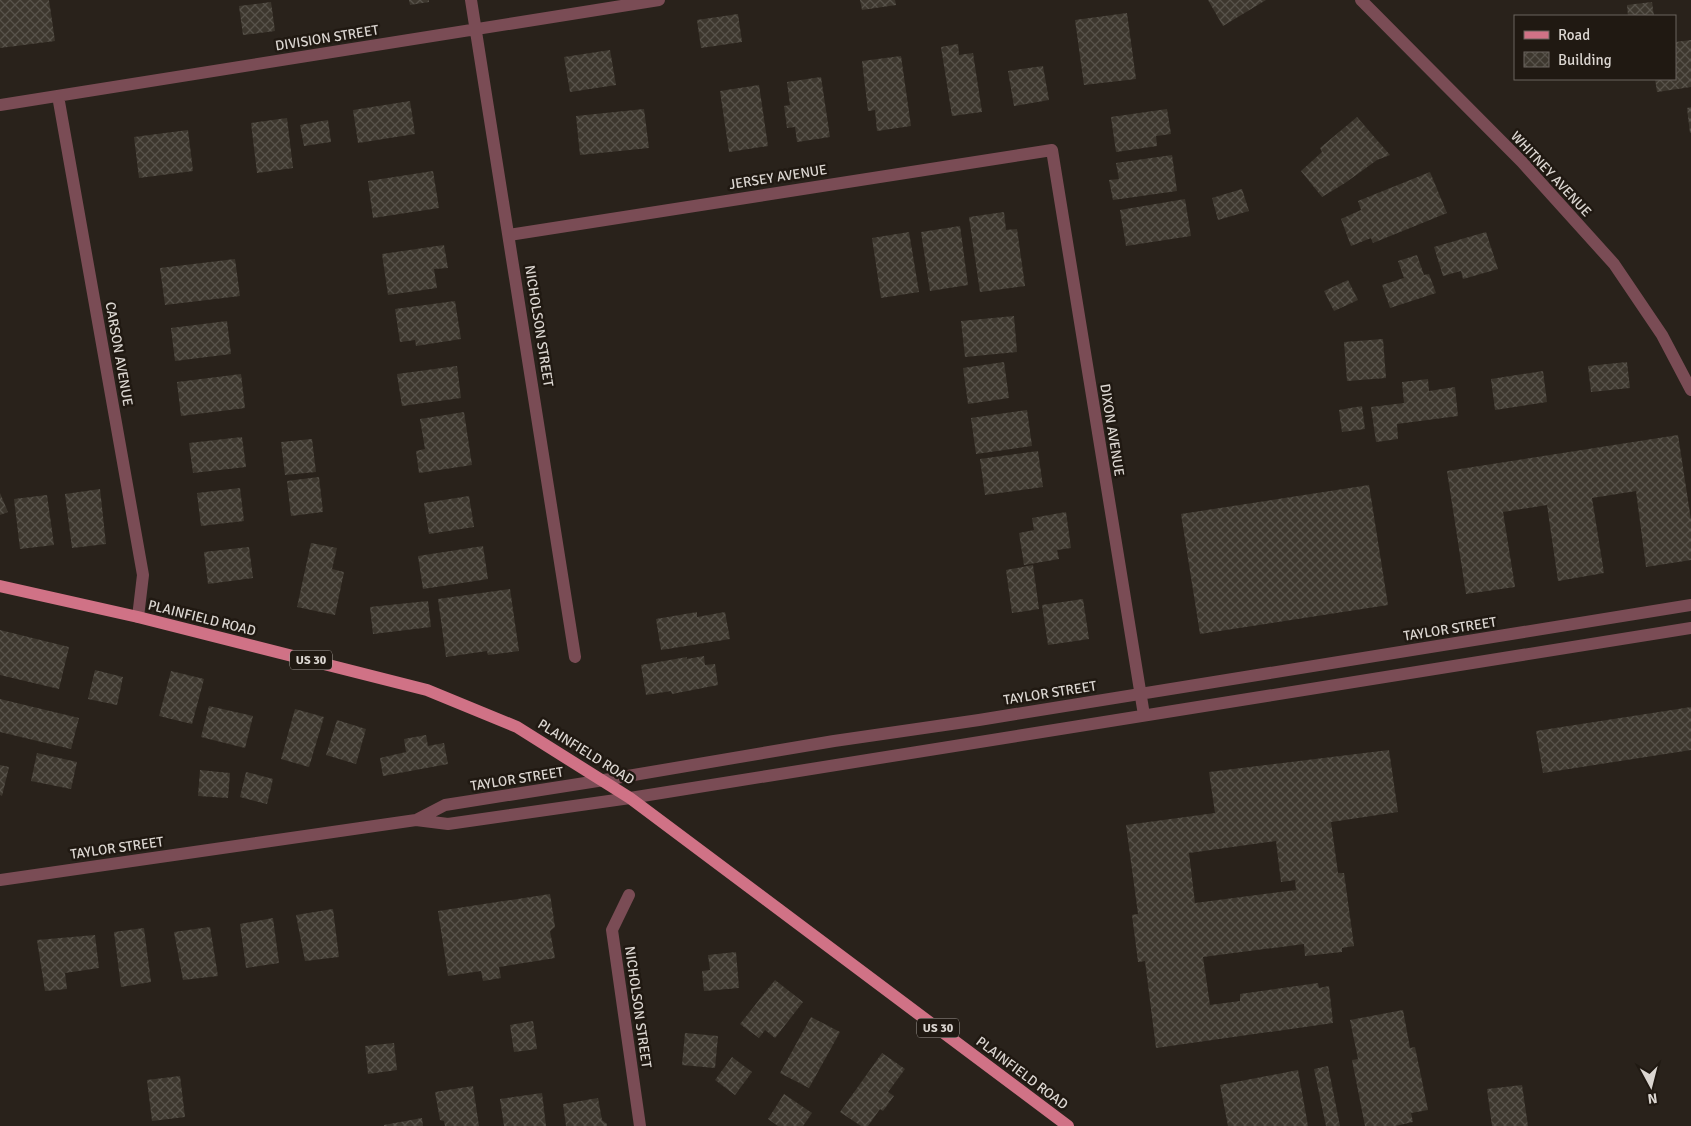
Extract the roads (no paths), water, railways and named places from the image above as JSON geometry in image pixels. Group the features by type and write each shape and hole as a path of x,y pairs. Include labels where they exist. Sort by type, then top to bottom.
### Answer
{"main road":[{"name":"PLAINFIELD ROAD","path":"0,586 138,617 427,690 517,727 630,798 1068,1126"}],"street":[{"name":"NICHOLSON STREET","path":"471,0 575,656"},
{"name":"DIVISION STREET","path":"0,105 659,0"},
{"name":"WHITNEY AVENUE","path":"1361,0 1522,162 1614,264 1662,335 1691,390"},
{"name":"CARSON AVENUE","path":"58,96 143,575 138,617"},
{"name":"JERSEY AVENUE","path":"509,235 1052,150"},
{"name":"DIXON AVENUE","path":"1052,150 1144,715"},
{"name":"TAYLOR STREET","path":"416,820 445,805 834,741 1140,694 1691,605"},
{"name":"TAYLOR STREET","path":"0,880 416,820 448,824 630,798 1691,628"},
{"name":"NICHOLSON STREET","path":"629,895 612,930 640,1126"}]}
